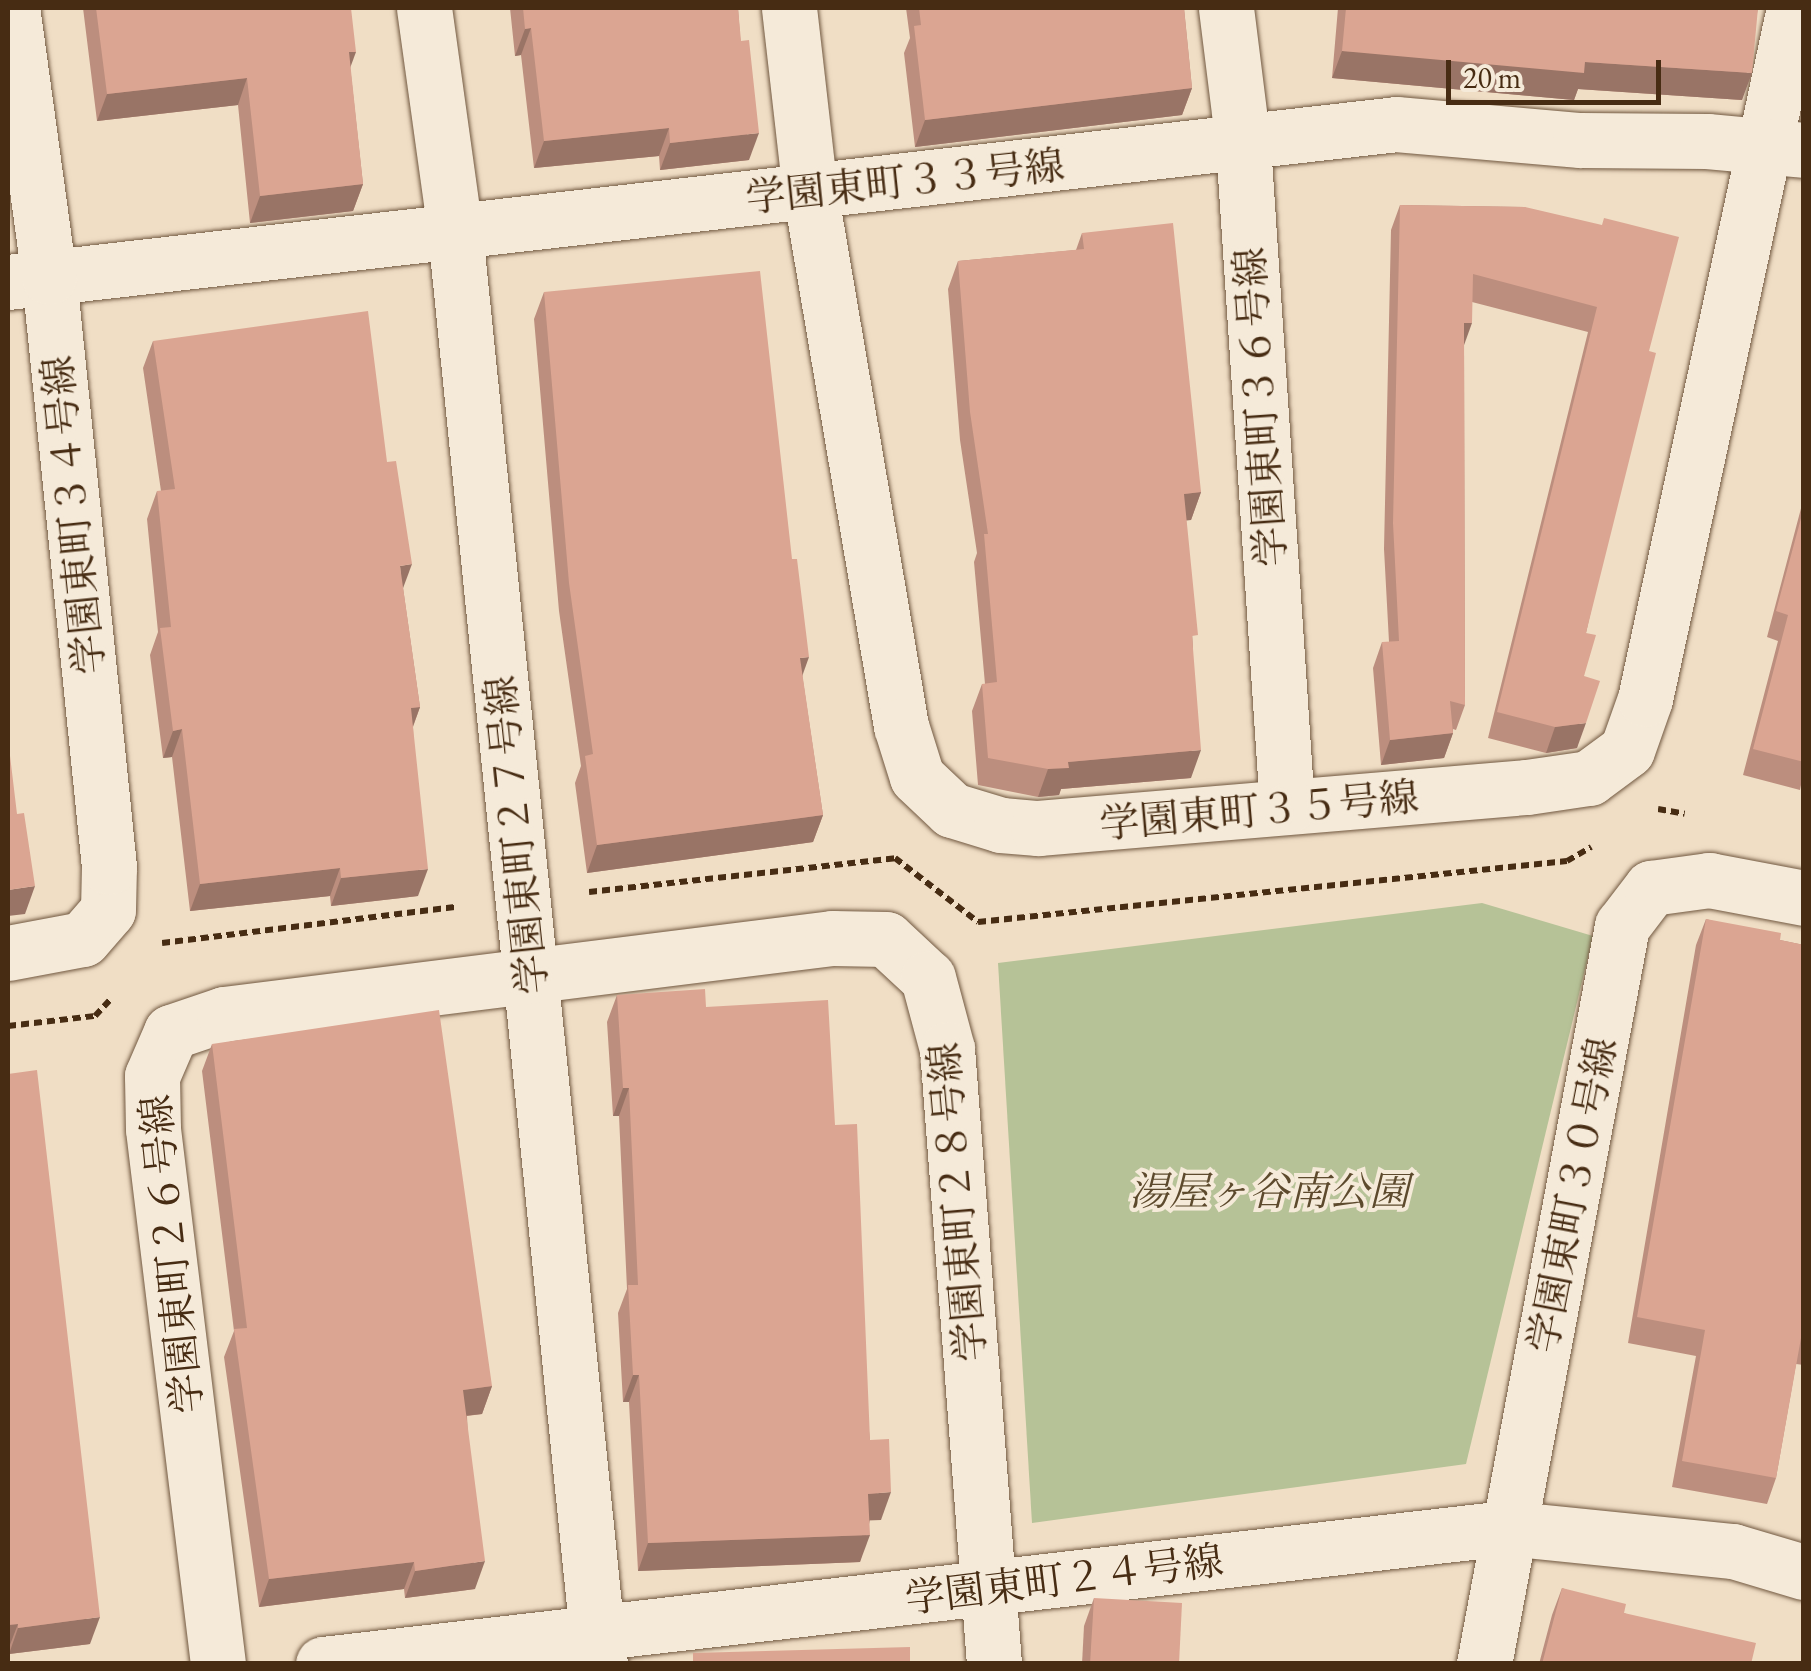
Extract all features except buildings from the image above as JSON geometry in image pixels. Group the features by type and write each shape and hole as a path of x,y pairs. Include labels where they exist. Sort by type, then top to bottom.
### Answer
{"street":[{"name":"学園東町３４号線","path":"8,952 83,939 108,910 109,867 28,279 12,8"},
{"name":"学園東町２７号線","path":"424,8 455,232 598,1648"},
{"name":"学園東町３５号線","path":"788,8 810,191 901,726 917,776 952,810 1001,825 1038,828 1527,787 1589,778 1627,750 1645,699 1785,148 1794,8"},
{"name":"学園東町３６号線","path":"1226,8 1243,145 1287,807"},
{"name":"学園東町３３号線","path":"28,279 1243,145 1396,124 1580,140 1785,148"},
{"name":"学園東町３０号線","path":"1484,1664 1506,1528 1622,926 1651,888 1709,880 1804,898"},
{"name":"学園東町２８号線","path":"530,974 832,938 886,939 928,978 947,1049 994,1664"},
{"name":"学園東町２６号線","path":"218,1664 153,1129 152,1076 171,1032 224,1014 530,974"},
{"name":"学園東町２４号線","path":"323,1664 598,1648 989,1588 1506,1528 1732,1551 1804,1572"}],"green space":[{"name":"湯屋ヶ谷南公園","path":"1482,903 1593,936 1466,1464 1032,1523 998,963"}]}
